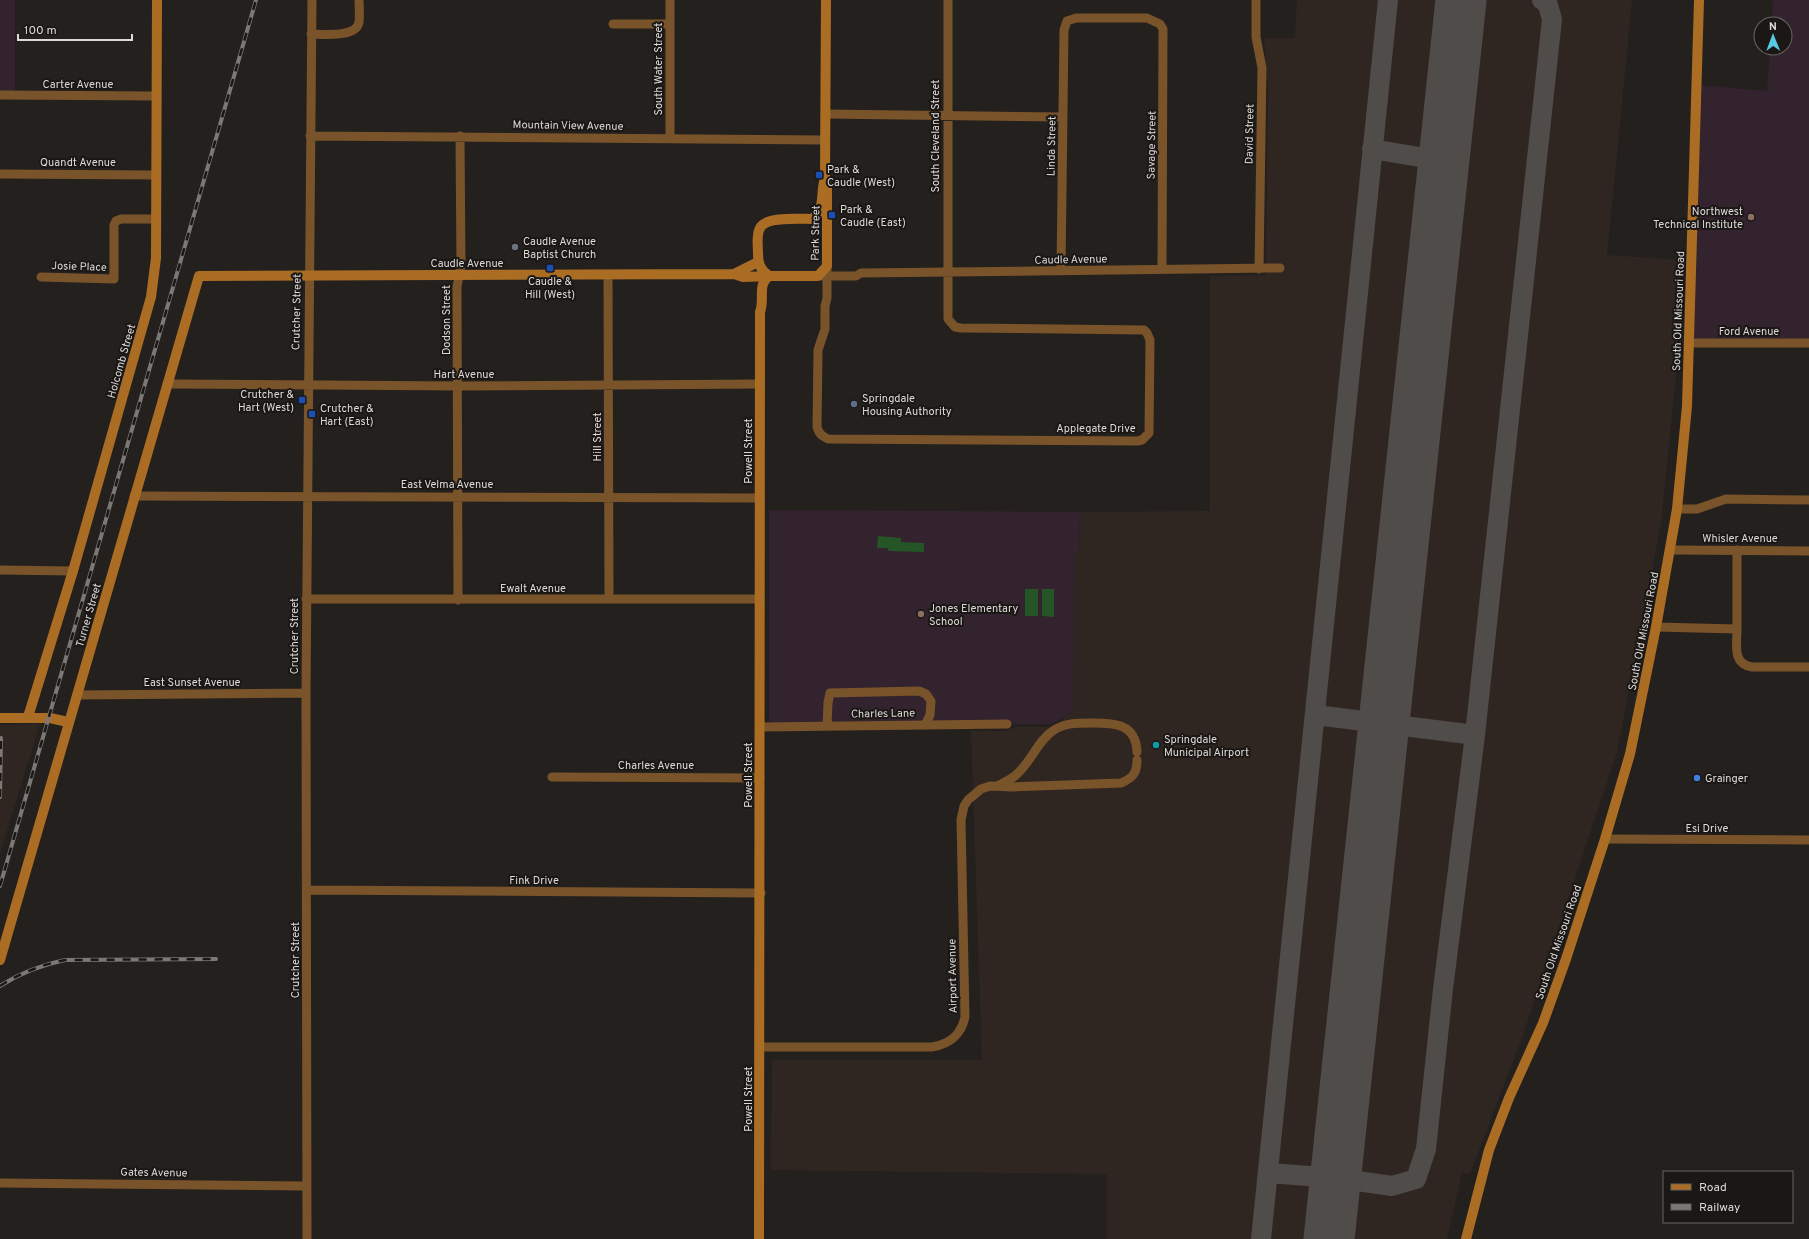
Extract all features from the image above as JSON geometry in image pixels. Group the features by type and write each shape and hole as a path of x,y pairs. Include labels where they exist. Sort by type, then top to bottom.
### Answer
{"street":[{"name":"Holcomb Street","path":"28,717 73,571 151,297 156,258 157,0"},
{"name":"Crutcher Street","path":"307,1239 306,599 312,0"},
{"path":"311,34 346,33 355,30 359,22 359,0"},
{"name":"South Water Street","path":"670,0 670,138"},
{"name":"Park Street","path":"758,262 759,229 764,223 771,220 812,219 818,215 822,208 822,188 825,178 826,0"},
{"name":"South Cleveland Street","path":"947,273 946,115 948,0"},
{"name":"David Street","path":"1256,0 1256,37 1262,68 1259,268"},
{"name":"South Old Missouri Road","path":"1466,1239 1489,1150 1509,1098 1543,1023 1566,959 1605,839 1630,754 1656,627 1677,509 1684,439 1690,343 1699,0"},
{"name":"Savage Street","path":"1067,21 1076,18 1147,18 1160,24 1165,35 1162,269"},
{"name":"Linda Street","path":"1061,271 1064,30 1067,21"},
{"path":"613,24 670,24"},
{"name":"Carter Avenue","path":"0,95 156,96"},
{"path":"825,114 1063,117"},
{"name":"Mountain View Avenue","path":"310,136 825,140"},
{"name":"Dodson Street","path":"458,600 457,287 459,275 460,136"},
{"name":"Quandt Avenue","path":"0,174 156,175"},
{"name":"Park Street","path":"769,276 824,272 828,187 825,178"},
{"name":"Josie Place","path":"41,277 114,279 114,225 116,221 121,219 155,219"},
{"path":"812,219 823,225 827,231"},
{"path":"758,262 762,272 769,276"},
{"name":"Caudle Avenue","path":"734,274 758,262"},
{"name":"Powell Street","path":"758,262 757,306 760,312"},
{"name":"Caudle Avenue","path":"824,272 856,270 861,273 947,273 1280,268"},
{"name":"Applegate Drive","path":"824,272 822,279 822,298 825,306 825,329 818,350 817,427 818,432 823,436 828,438 1129,441 1142,440 1146,437 1150,428 1150,340 1147,332 1140,329 955,327 948,319 947,273"},
{"name":"Caudle Avenue","path":"199,276 734,274 743,276 769,276"},
{"name":"Hill Street","path":"608,275 609,599"},
{"name":"Turner Street","path":"0,960 199,276"},
{"name":"Powell Street","path":"759,1239 760,312 762,306 762,284 764,279 769,276"},
{"name":"Ford Avenue","path":"1690,343 1809,343"},
{"name":"Hart Avenue","path":"168,384 458,386 760,384"},
{"name":"East Velma Avenue","path":"134,496 760,498"},
{"path":"1677,509 1697,509 1726,499 1809,500"},
{"name":"Whisler Avenue","path":"1670,550 1809,551"},
{"path":"1737,550 1737,657 1743,665 1752,667 1809,667"},
{"path":"0,570 73,571"},
{"name":"Ewalt Avenue","path":"306,599 760,599"},
{"path":"1656,627 1737,629"},
{"path":"827,726 830,693 919,691 926,694 931,701 930,715 925,725"},
{"name":"East Sunset Avenue","path":"78,695 306,693"},
{"path":"0,718 50,718 68,722"},
{"name":"Airport Avenue","path":"760,1046 932,1046 945,1044 956,1036 963,1024 965,1010 962,813 968,800 974,793 990,786 999,785 1012,787 1121,783 1134,775 1137,769 1136,742 1134,737 1122,726 1114,723 1068,724 1053,730 1018,774 999,785"},
{"name":"Charles Lane","path":"760,727 1007,724"},
{"name":"Charles Avenue","path":"552,777 760,778"},
{"name":"Esi Drive","path":"1605,839 1809,840"},
{"name":"Fink Drive","path":"307,890 760,893"},
{"name":"Gates Avenue","path":"0,1183 308,1186"}],"shaded area":[{"path":"0,0 15,0 15,95 0,95"},
{"name":"Springdale Municipal Airport","path":"1297,0 1632,0 1607,255 1680,260 1676,376 1661,524 1617,752 1523,1035 1470,1174 1462,1173 1447,1239 1107,1239 1107,1174 771,1170 772,1060 982,1060 971,731 1005,731 1017,727 1054,727 1062,721 1063,717 1073,711 1074,552 1079,552 1080,512 1210,511 1210,276 1266,275 1268,86 1264,38 1295,38"},
{"name":"Northwest Technical Institute","path":"1773,0 1809,0 1809,343 1690,343 1697,85 1767,91 1769,56 1793,56 1793,16 1772,16"},
{"name":"Jones Elementary School","path":"769,510 1080,512 1079,552 1074,552 1073,711 1052,724 769,727"},
{"path":"40,724 0,853 0,725"}],"green space":[{"path":"878,536 901,538 901,542 924,543 924,552 889,551 887,548 877,548"},
{"path":"1025,589 1038,589 1038,616 1025,616"},
{"path":"1042,589 1054,589 1054,617 1042,616"}],"taxiway":[{"path":"1261,1239 1388,0"},
{"path":"1268,1173 1336,1178 1392,1186 1416,1179 1426,1149 1443,989 1475,735 1552,19 1547,2 1542,0"},
{"path":"1372,149 1443,161"},
{"path":"1316,715 1475,735"}],"runway":[{"path":"1329,1239 1461,0"}],"railway":[{"path":"0,886 256,0"},
{"path":"0,797 1,738"},
{"path":"0,986 31,970 65,960 216,959"}],"place":[{"name":"Park & Caudle (West)","path":"819,175"},
{"name":"Park & Caudle (East)","path":"832,215"},
{"name":"Northwest Technical Institute","path":"1751,217"},
{"name":"Caudle Avenue Baptist Church","path":"515,247"},
{"name":"Caudle & Hill (West)","path":"550,268"},
{"name":"Crutcher & Hart (West)","path":"302,400"},
{"name":"Springdale Housing Authority","path":"854,404"},
{"name":"Crutcher & Hart (East)","path":"312,414"},
{"name":"Jones Elementary School","path":"921,614"},
{"name":"Springdale Municipal Airport","path":"1156,745"},
{"name":"Grainger","path":"1697,778"}]}
